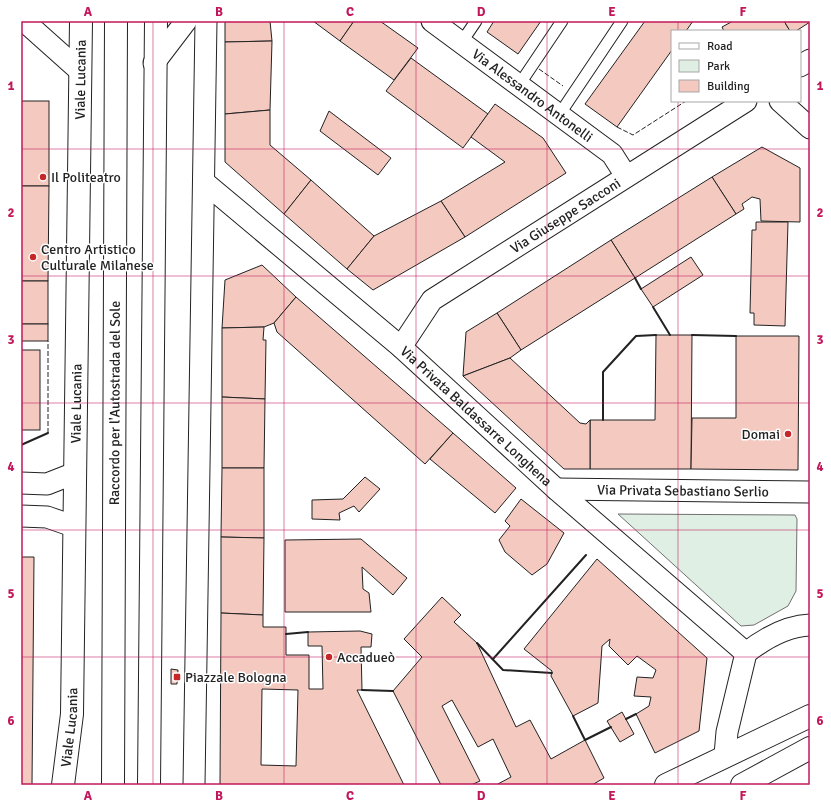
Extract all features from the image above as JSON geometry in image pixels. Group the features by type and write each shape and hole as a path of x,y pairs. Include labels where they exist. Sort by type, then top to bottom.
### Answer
{"main road":[{"name":"Viale Lucania","path":"63,785 72,714 73,526 81,21"},
{"name":"Raccordo per l'Autostrada del Sole","path":"113,785 116,21"},
{"path":"149,785 154,63 156,21"},
{"path":"666,785 725,755 810,716"},
{"path":"742,785 810,748"}],"street":[{"path":"24,21 80,72"},
{"path":"154,63 186,21"},
{"path":"194,785 206,21"},
{"name":"Via Alessandro Antonelli","path":"432,21 612,154 626,176"},
{"path":"801,65 810,60"},
{"name":"Via Giuseppe Sacconi","path":"401,347 432,300 744,102"},
{"path":"781,102 810,128"},
{"name":"Via Privata Baldassarre Longhena","path":"204,182 401,347 556,489 746,652"},
{"path":"21,484 47,484 75,473"},
{"name":"Via Privata Sebastiano Serlio","path":"556,489 810,492"},
{"path":"21,516 47,517 73,526"},
{"path":"725,755 727,732 746,652 767,637 799,625 810,625"}],"lane":[{"path":"461,42 476,21"},
{"path":"519,85 562,21"},
{"path":"559,115 622,21"}],"green space":[{"path":"618,514 795,515 797,519 796,591 788,606 754,625 741,626"}],"building":[{"path":"225,21 270,21 272,41 225,42"},
{"path":"313,21 354,21 340,41"},
{"path":"354,21 380,21 418,48 394,80 340,41"},
{"path":"494,21 541,21 518,54 487,32"},
{"path":"645,21 693,21 687,30 671,30 671,51 617,127 585,104"},
{"path":"733,21 784,21 789,30 724,30 722,27"},
{"path":"784,21 810,21 798,30 789,30"},
{"path":"272,41 270,110 225,114 225,42"},
{"path":"411,58 488,114 463,148 386,91"},
{"path":"21,101 49,101 49,186 21,186"},
{"path":"495,104 543,138 566,173 465,237 441,201 505,162 471,137"},
{"path":"270,110 270,145 311,180 284,214 225,162 225,114"},
{"path":"329,111 391,158 378,175 320,131"},
{"path":"762,147 800,168 800,222 761,221 760,199 752,197 742,204 744,209 736,214 712,177"},
{"path":"712,177 736,214 635,278 611,240"},
{"path":"311,180 374,236 347,269 284,214"},
{"path":"21,186 49,186 48,281 21,281"},
{"path":"441,201 465,237 373,290 347,269 374,236"},
{"path":"756,222 788,222 785,326 754,325 754,313 750,313 752,230 756,230"},
{"path":"611,240 635,278 521,350 497,313"},
{"path":"691,257 703,275 653,307 641,289"},
{"path":"262,265 296,297 274,323 264,327 222,328 225,280"},
{"path":"21,281 48,281 48,324 21,324"},
{"path":"296,297 453,433 425,464 277,332 274,323"},
{"path":"497,313 521,350 510,358 463,376 466,332"},
{"path":"21,324 48,324 48,341 21,341"},
{"path":"264,327 263,340 266,340 265,399 222,397 222,328"},
{"path":"656,335 692,335 691,469 590,469 590,420 655,420"},
{"path":"736,336 799,336 798,470 691,469 692,418 736,418"},
{"path":"21,350 40,350 40,430 21,430"},
{"path":"510,358 580,423 586,424 590,420 590,469 564,469 463,376"},
{"path":"222,397 265,399 264,468 222,468"},
{"path":"453,433 516,488 495,513 430,459"},
{"path":"222,468 264,468 264,538 221,537"},
{"path":"365,477 380,489 359,512 354,506 339,513 340,520 312,519 312,500 343,499"},
{"path":"521,499 564,533 547,564 532,575 505,552 499,540 510,526 505,521"},
{"path":"221,537 264,538 263,615 221,613"},
{"path":"361,539 407,578 393,595 362,567 363,589 369,593 371,612 285,612 285,540"},
{"path":"21,557 34,557 32,785 21,785"},
{"path":"597,559 707,658 699,731 655,753 636,714 649,706 651,697 634,696 637,677 653,678 656,670 637,656 628,665 609,646 610,639 602,646 598,703 573,716 551,676 552,671 524,649"},
{"path":"442,597 461,615 454,622 477,643 516,727 530,720 551,759 585,740 604,778 592,785 496,785 511,777 493,739 478,747 452,700 442,706 480,781 471,785 441,785 393,691 422,657 404,639"},
{"path":"221,613 263,615 263,627 286,627 286,655 309,655 309,689 323,689 322,646 308,646 308,632 360,631 372,634 371,647 361,647 362,690 357,690 404,785 220,785","holes":["262,689 298,690 296,766 261,765"]},
{"path":"171,669 178,670 177,684 171,684"},
{"path":"622,712 634,734 620,742 607,721"}],"fence":[{"path":"539,69 563,86"},
{"path":"617,127 633,135 684,102"},
{"path":"48,341 48,433"}],"wall":[{"path":"635,278 641,289"},
{"path":"653,307 670,335"},
{"path":"603,420 603,372 636,336 656,335"},
{"path":"692,335 736,336"},
{"path":"21,445 48,433"},
{"path":"493,659 586,555"},
{"path":"286,634 308,632"},
{"path":"477,643 503,670 552,673"},
{"path":"362,690 393,691"},
{"path":"626,719 636,714"},
{"path":"573,716 585,740 611,727"}],"place":[{"name":"Il Politeatro","path":"43,177"},
{"name":"Centro Artistico Culturale Milanese","path":"33,257"},
{"name":"Domai","path":"788,434"},
{"name":"Accadueò","path":"329,657"},
{"name":"Piazzale Bologna","path":"177,677"}]}
